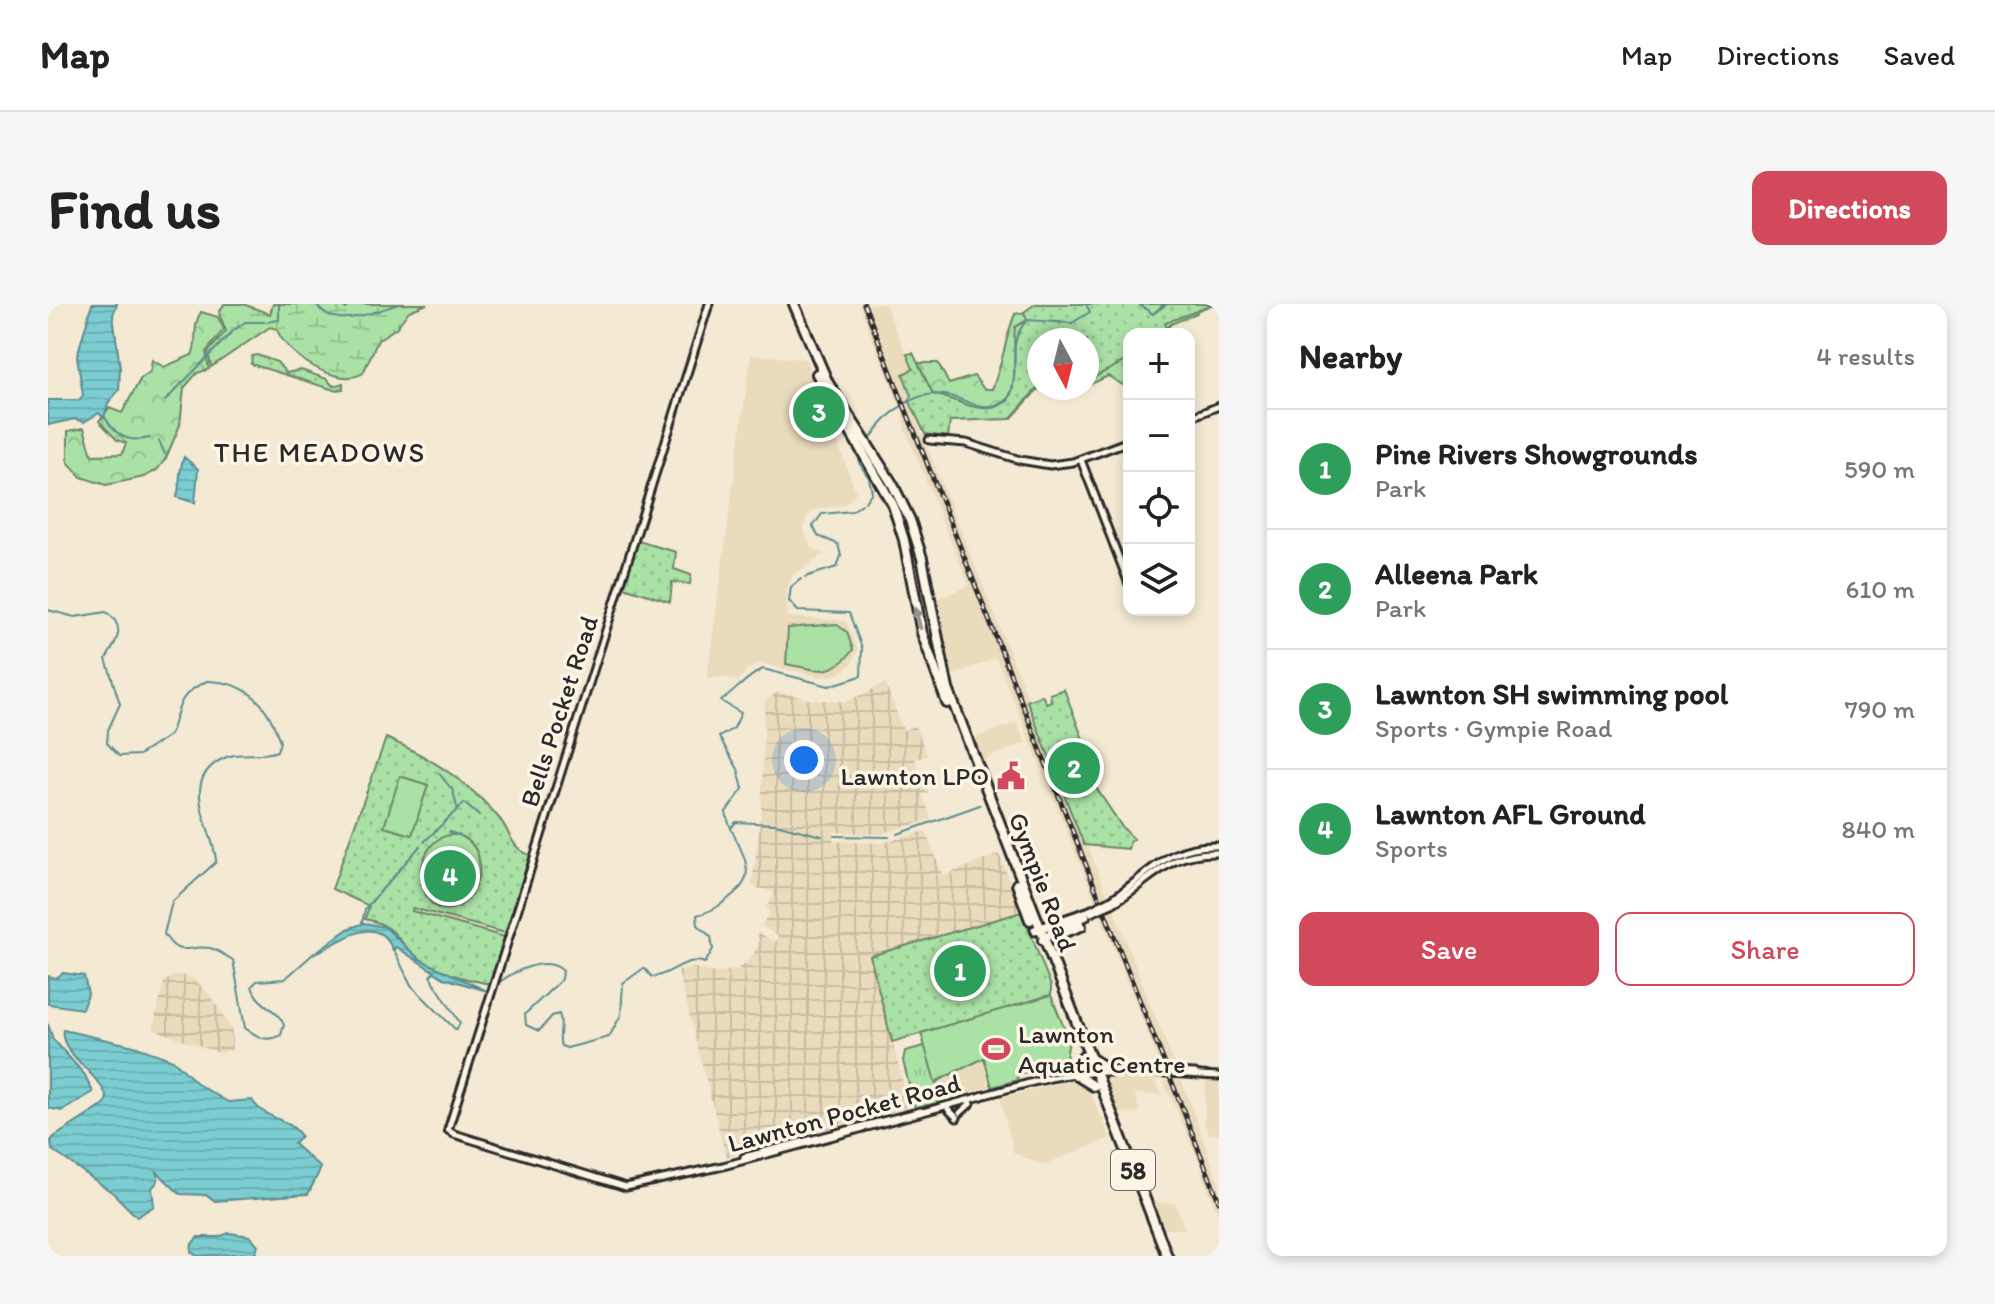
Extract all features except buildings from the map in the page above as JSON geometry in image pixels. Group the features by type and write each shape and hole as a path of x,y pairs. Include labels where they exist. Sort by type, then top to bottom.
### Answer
{"highway":[{"name":"Gympie Road","path":"792,304 821,371 860,443 898,493 913,527 951,699 1164,1256"},
{"name":"Gympie Road","path":"867,452 899,523 925,650 1039,930"},
{"path":"925,650 938,645"},
{"path":"1056,929 1088,913"},
{"path":"1039,930 1065,932 1081,926"},
{"path":"1086,1058 1107,1071 1097,1085 1073,1073 1086,1058"}],"main road":[{"name":"Bells Pocket Road","path":"449,1131 709,304"},
{"path":"1195,416 1219,406"},
{"path":"929,440 966,443 1045,464 1081,460 1123,443"},
{"path":"1081,460 1123,568"},
{"path":"1111,902 1173,853 1191,847 1219,846"},
{"path":"1039,930 1111,902 1172,859 1192,853 1219,853"},
{"name":"Lawnton Pocket Road","path":"716,1166 1073,1073 1107,1071 1219,1076"},
{"name":"Lawnton Pocket Road","path":"449,1131 619,1186 716,1166 947,1108 982,1096"},
{"path":"947,1108 958,1115 972,1101"}],"shaded area":[{"path":"859,304 885,304 913,370 903,374 911,407 1108,897 1096,903 996,658 949,676 934,600 969,586 906,432 904,409 898,402"},
{"path":"751,355 806,359 856,492 845,504 814,510 806,517 804,530 811,547 824,554 792,576 786,593 788,617 846,621 858,650 851,665 839,674 821,677 759,663 746,671 738,682 725,677 707,678"},
{"path":"885,683 903,730 915,726 927,755 915,760 928,793 922,795 932,819 881,834 835,832 833,841 882,843 926,831 943,876 999,854 1022,912 871,956 909,1107 726,1157 678,971 694,968 716,973 738,969 751,958 759,943 757,932 776,942 778,936 761,926 770,912 766,908 775,893 752,886 761,815 765,701 778,692 846,702"},
{"path":"1017,722 1025,743 981,760 972,739"},
{"path":"1113,908 1176,1068 1161,1067 1100,914"},
{"path":"178,974 194,979 209,994 232,1030 232,1050 219,1053 153,1029 164,981"},
{"path":"984,1057 989,1087 941,1102 935,1082"},
{"path":"1109,1076 1154,1078 1162,1095 1135,1094 1140,1113 1117,1112 1104,1082"},
{"path":"1076,1079 1086,1084 1111,1138 1043,1165 1014,1153 1000,1098"},
{"path":"1166,1079 1181,1079 1219,1183 1219,1215 1202,1175 1203,1169 1164,1083"},
{"path":"1206,1081 1219,1081 1219,1134 1210,1134 1204,1125"},
{"path":"1150,1202 1175,1203 1185,1229 1161,1229"}],"green space":[{"path":"224,304 243,304 270,314 273,304 341,304 346,309 352,304 427,304 409,311 396,328 378,340 363,373 341,377 301,359 277,329 270,327 211,367 208,352 226,331 219,313"},
{"path":"1035,304 1139,304 1153,314 1164,304 1214,304 1165,323 1167,328 1123,328 1123,362 1099,375 1099,328 1027,328 1027,400 1010,419 950,421 948,437 925,434 909,400 911,396 903,374 913,369 907,354 913,353 933,394 976,407 996,407 1006,401 1011,392 1015,327 1027,320 1024,312"},
{"path":"1076,304 1194,304 1197,313 1167,328 1123,328 1123,385 1108,376 1099,380 1099,328 1027,328 1028,400 1011,419 915,402 913,363 938,363 949,384 974,376 984,389 992,389 1015,314"},
{"path":"201,312 218,317 224,329 206,352 209,369 197,373 184,388 180,425 166,458 157,470 144,477 106,485 81,477 68,462 68,431 84,428 92,455 122,454 126,443 117,440 99,421 109,408 122,413 141,378 150,372 152,360 164,367 192,355 196,323"},
{"path":"252,356 277,362 286,373 301,370 327,379 333,386 343,383 343,389 334,390 251,364"},
{"path":"638,541 676,552 674,569 691,575 690,584 672,582 670,602 624,587"},
{"path":"836,624 847,632 853,650 838,665 823,670 786,664 788,628"},
{"path":"1064,689 1096,774 1089,777 1122,827 1134,839 1130,841 1128,849 1084,845 1027,701 1042,695 1046,703 1051,701 1050,694"},
{"path":"386,738 417,753 461,782 499,818 518,848 530,855 505,933 413,908 412,911 505,937 490,984 453,975 427,963 391,930 365,919 369,906 332,889"},
{"path":"400,776 428,785 412,835 384,827"},
{"path":"459,835 475,848 478,857 480,866 475,886 464,903 447,909 434,906 426,895 422,880 423,863 430,848 441,838"},
{"path":"1022,912 1051,986 1051,995 892,1042 870,956"},
{"name":"Lawnton Aquatic Centre","path":"1051,995 1069,1040 1065,1065 1017,1074 1018,1080 992,1087 984,1058 935,1082 921,1033"},
{"path":"967,1035 984,1057 936,1082 941,1102 915,1108 903,1061 905,1051"}],"water":[{"path":"92,304 117,304 113,315 120,368 119,390 108,403 104,418 99,413 84,422 75,419 48,425 48,400 79,400 83,395 77,356"},
{"path":"184,457 198,469 195,503 177,497"},
{"path":"364,923 385,927 419,959 487,991 444,978 396,947 393,950 386,938 377,932 357,933 313,954 348,929"},
{"path":"63,973 84,976 88,994 82,1009 48,1004 48,976 56,978"},
{"path":"48,1024 53,1039 85,1075 93,1092 62,1111 48,1108"},
{"path":"63,1030 134,1046 173,1060 199,1085 228,1102 252,1100 263,1111 290,1125 301,1136 294,1144 321,1168 308,1194 215,1201 207,1195 180,1194 157,1172 158,1181 152,1188 154,1206 137,1217 113,1193 52,1150 54,1137 104,1105 107,1098 97,1081 67,1047"},
{"path":"229,1233 250,1236 258,1245 256,1253 197,1256 191,1252 192,1244 198,1237 218,1237"}],"waterway":[{"path":"266,322 279,320 279,304"},
{"path":"316,304 323,312 343,318 399,304"},
{"path":"869,441 896,410 924,395 945,395 987,406 1008,401 1014,380 1016,339 1027,320 1072,323 1090,312 1086,304"},
{"path":"1139,304 1153,314 1167,304"},
{"path":"165,401 233,331 245,322 264,322"},
{"path":"104,416 113,429 129,439 150,438"},
{"path":"159,441 165,454"},
{"path":"860,456 859,463 869,478 872,492 865,502"},
{"path":"805,577 837,567 841,556 838,544 818,536 813,526 822,514 852,511 862,504"},
{"path":"498,983 539,964 556,966 563,971 560,981 525,1014 526,1025 539,1031 552,1016 559,1014 560,1042 567,1048 609,1037 621,1015 623,983 644,968 652,977 691,962 705,963 713,949 711,937 698,925 697,915 713,909 735,893 747,874 743,854 726,812 743,789 738,769 719,737 734,728 741,713 721,701 763,669 829,686 861,676 862,648 849,613 798,611 789,601 791,587 801,579"},
{"path":"48,610 75,617 106,612 116,623 118,634 106,659 120,704 108,730 107,743 119,756 139,755 170,735 184,697 207,681 234,685 245,690 262,706 280,742 277,751 229,756 209,769 202,781 200,794 216,862 172,902 164,934 180,949 210,948 233,960 245,1028 266,1039 281,1035 284,1025 258,998 252,986 257,981 285,979 313,954"},
{"path":"439,773 453,791 457,807"},
{"path":"424,842 464,803 479,816"},
{"path":"898,834 980,805"},
{"path":"731,828 736,822 775,824 822,836"},
{"path":"449,832 459,835"},
{"path":"835,836 889,837"},
{"path":"362,923 365,909 420,846"},
{"path":"393,948 411,985 456,1030 460,1023 430,976 435,971"}],"railway":[{"path":"864,304 1219,1201"}],"place":[{"name":"Lawnton SH swimming pool","path":"819,412"},
{"name":"Alleena Park","path":"1074,768"},
{"name":"Lawnton LPO","path":"1011,776"},
{"name":"Lawnton AFL Ground","path":"450,876"},
{"name":"Pine Rivers Showgrounds","path":"960,971"},
{"name":"Lawnton Aquatic Centre","path":"996,1049"}],"district":[{"name":"THE MEADOWS","path":"320,452"}]}
